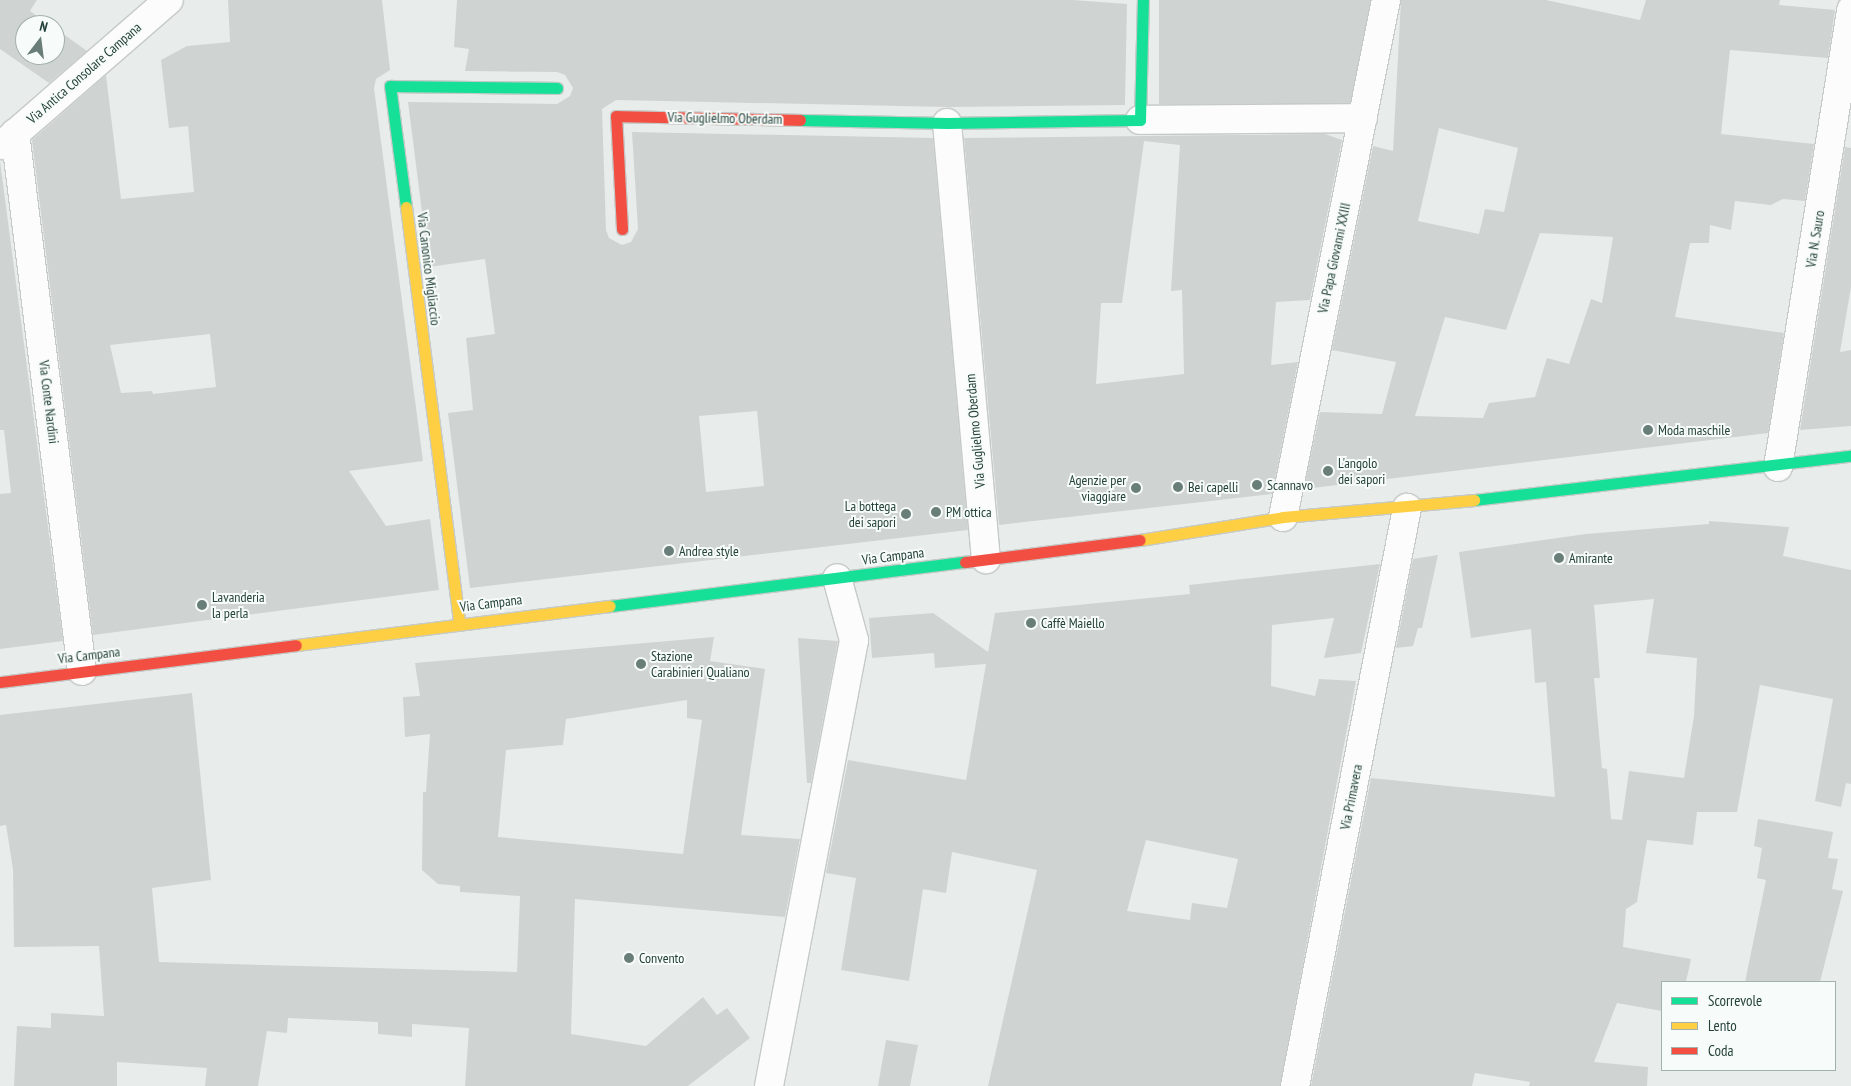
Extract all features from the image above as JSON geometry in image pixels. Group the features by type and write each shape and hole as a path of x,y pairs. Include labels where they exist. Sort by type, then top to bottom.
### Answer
{"main road":[{"path":"1140,120 1143,0"},
{"name":"Via Canonico Migliaccio","path":"459,622 390,86 557,88"},
{"name":"Via Guglielmo Oberdam","path":"622,230 616,116 947,123 1140,120"},
{"name":"Via Campana","path":"0,682 459,622 1167,537 1282,517 1407,508 1778,467 1851,456"}],"street":[{"name":"Via Antica Consolare Campana","path":"8,140 169,0"},
{"name":"Via Papa Giovanni XXIII","path":"1282,517 1386,0"},
{"name":"Via N. Sauro","path":"1778,467 1851,10"},
{"path":"1140,120 1363,118"},
{"name":"Via Guglielmo Oberdam","path":"947,123 986,559"},
{"name":"Via Conte Nardini","path":"8,140 82,671"},
{"name":"Via Primavera","path":"1295,1086 1407,508"},
{"path":"769,1086 854,640 838,578"}],"building":[{"path":"0,0 37,0 30,11 36,15 15,15 15,59 0,49"},
{"path":"228,0 382,0 390,70 376,79 374,88 423,461 349,471 386,526 430,519 439,590 93,635 32,140 106,75 121,199 194,192 188,126 169,128 161,60 187,46 230,42","holes":["210,334 216,387 153,394 152,391 121,393 110,345"]},
{"path":"457,0 1073,0 1127,4 1125,105 947,107 616,100 602,109 606,230 609,238 622,245 631,242 638,229 632,132 933,138 968,530 470,588 448,413 473,410 466,338 495,334 485,259 429,267 408,102 557,104 570,96 573,88 565,75 557,72 465,71 469,49 454,47","holes":["757,411 764,486 706,492 699,416"]},
{"path":"1159,0 1370,0 1370,104 1159,104"},
{"path":"1401,0 1546,0 1640,20 1646,0 1780,0 1779,5 1835,10 1828,58 1730,50 1721,134 1814,144 1805,201 1783,199 1771,205 1735,201 1731,230 1710,225 1709,243 1690,243 1675,317 1784,333 1768,433 1304,489 1320,412 1382,414 1396,362 1332,350 1373,146 1393,151","holes":["1439,128 1518,148 1504,212 1485,209 1479,234 1418,221","1540,233 1613,237 1602,303 1591,299 1569,364 1547,358 1535,397 1489,403 1483,418 1415,416 1445,317 1506,330"]},
{"path":"65,35 87,51 49,83 23,65 65,65"},
{"path":"1325,134 1342,140 1310,300 1276,302 1271,365 1298,362 1272,494 999,525 964,138","holes":["1144,141 1180,145 1171,291 1182,290 1184,374 1096,384 1101,303 1122,303"]},
{"path":"1845,147 1851,148 1851,287 1840,352 1851,350 1851,426 1800,430"},
{"path":"0,161 63,641 0,649 0,494 11,493 4,430 0,430"},
{"path":"1709,521 1789,527 1783,556 1851,570 1851,784 1846,783 1841,807 1815,801 1833,699 1760,685 1737,812 1697,812 1693,845 1647,840 1637,902 1626,909 1623,947 1691,959 1686,981 1661,981 1661,1011 1617,1003 1594,1062 1648,1067 1647,1086 1529,1086 1530,1082 1475,1073 1472,1086 1311,1086 1371,778 1555,797 1546,682 1535,683 1531,629 1471,638 1459,552 1586,534 1709,524","holes":["1654,599 1646,653 1697,658 1694,716 1684,778 1629,771 1622,820 1611,819 1607,769 1602,768 1594,678 1600,678 1594,605"]},
{"path":"1438,555 1422,628 1418,628 1413,646 1396,648 1413,559"},
{"path":"1380,564 1361,653 1324,658 1334,618 1272,625 1271,686 1315,696 1319,679 1356,681 1280,1086 988,1086 1037,870 952,852 946,893 923,889 909,981 841,970 856,878 826,873 848,760 966,780 986,664 935,668 934,653 872,658 869,618 933,613 988,652 995,613 1190,594 1189,585","holes":["1146,840 1238,859 1227,908 1192,903 1190,920 1127,911"]},
{"path":"714,637 710,661 765,669 741,835 800,839 785,917 575,899 571,1034 646,1046 703,997 717,1015 727,1008 750,1038 688,1086 465,1086 469,1028 412,1024 412,1037 378,1034 378,1022 288,1018 287,1033 267,1031 258,1086 205,1086 207,1068 117,1062 117,1086 14,1086 17,1026 51,1028 51,1013 104,1016 99,946 14,947 13,869 6,825 0,826 0,715 192,693 211,880 152,888 159,962 517,972 520,896 460,892 460,886 438,884 422,870 423,792 426,792 430,734 405,737 403,697 420,696 415,663","holes":["687,700 687,718 702,720 683,854 498,837 506,750 563,745 566,719"]},
{"path":"798,638 838,641 811,783 807,783"},
{"path":"1758,819 1833,832 1828,858 1838,859 1832,889 1843,891 1820,981 1745,981 1766,880 1757,878 1762,848 1754,846"},
{"path":"886,1040 918,1045 910,1086 878,1086"}],"traffic: fast":[{"path":"800,120 947,123 1140,120 1143,0"},
{"path":"406,207 390,86 557,88"},
{"path":"1474,500 1851,456"},
{"path":"610,606 965,562"}],"traffic: slow":[{"path":"406,207 459,622"},
{"path":"1140,540 1283,517 1474,500"},
{"path":"296,645 610,606"}],"traffic: jam":[{"path":"622,229 616,116 800,120"},
{"path":"965,562 1140,540"},
{"path":"0,682 296,645"}],"place":[{"name":"Moda maschile","path":"1648,430"},
{"name":"L'angolo dei sapori","path":"1328,471"},
{"name":"Scannavo","path":"1257,485"},
{"name":"Bei capelli","path":"1178,487"},
{"name":"Agenzie per viaggiare","path":"1136,488"},
{"name":"PM ottica","path":"936,512"},
{"name":"La bottega dei sapori","path":"906,514"},
{"name":"Andrea style","path":"669,551"},
{"name":"Amirante","path":"1559,558"},
{"name":"Lavanderia la perla","path":"202,605"},
{"name":"Caffè Maiello","path":"1031,623"},
{"name":"Stazione Carabinieri Qualiano","path":"641,664"},
{"name":"Convento","path":"629,958"}]}
